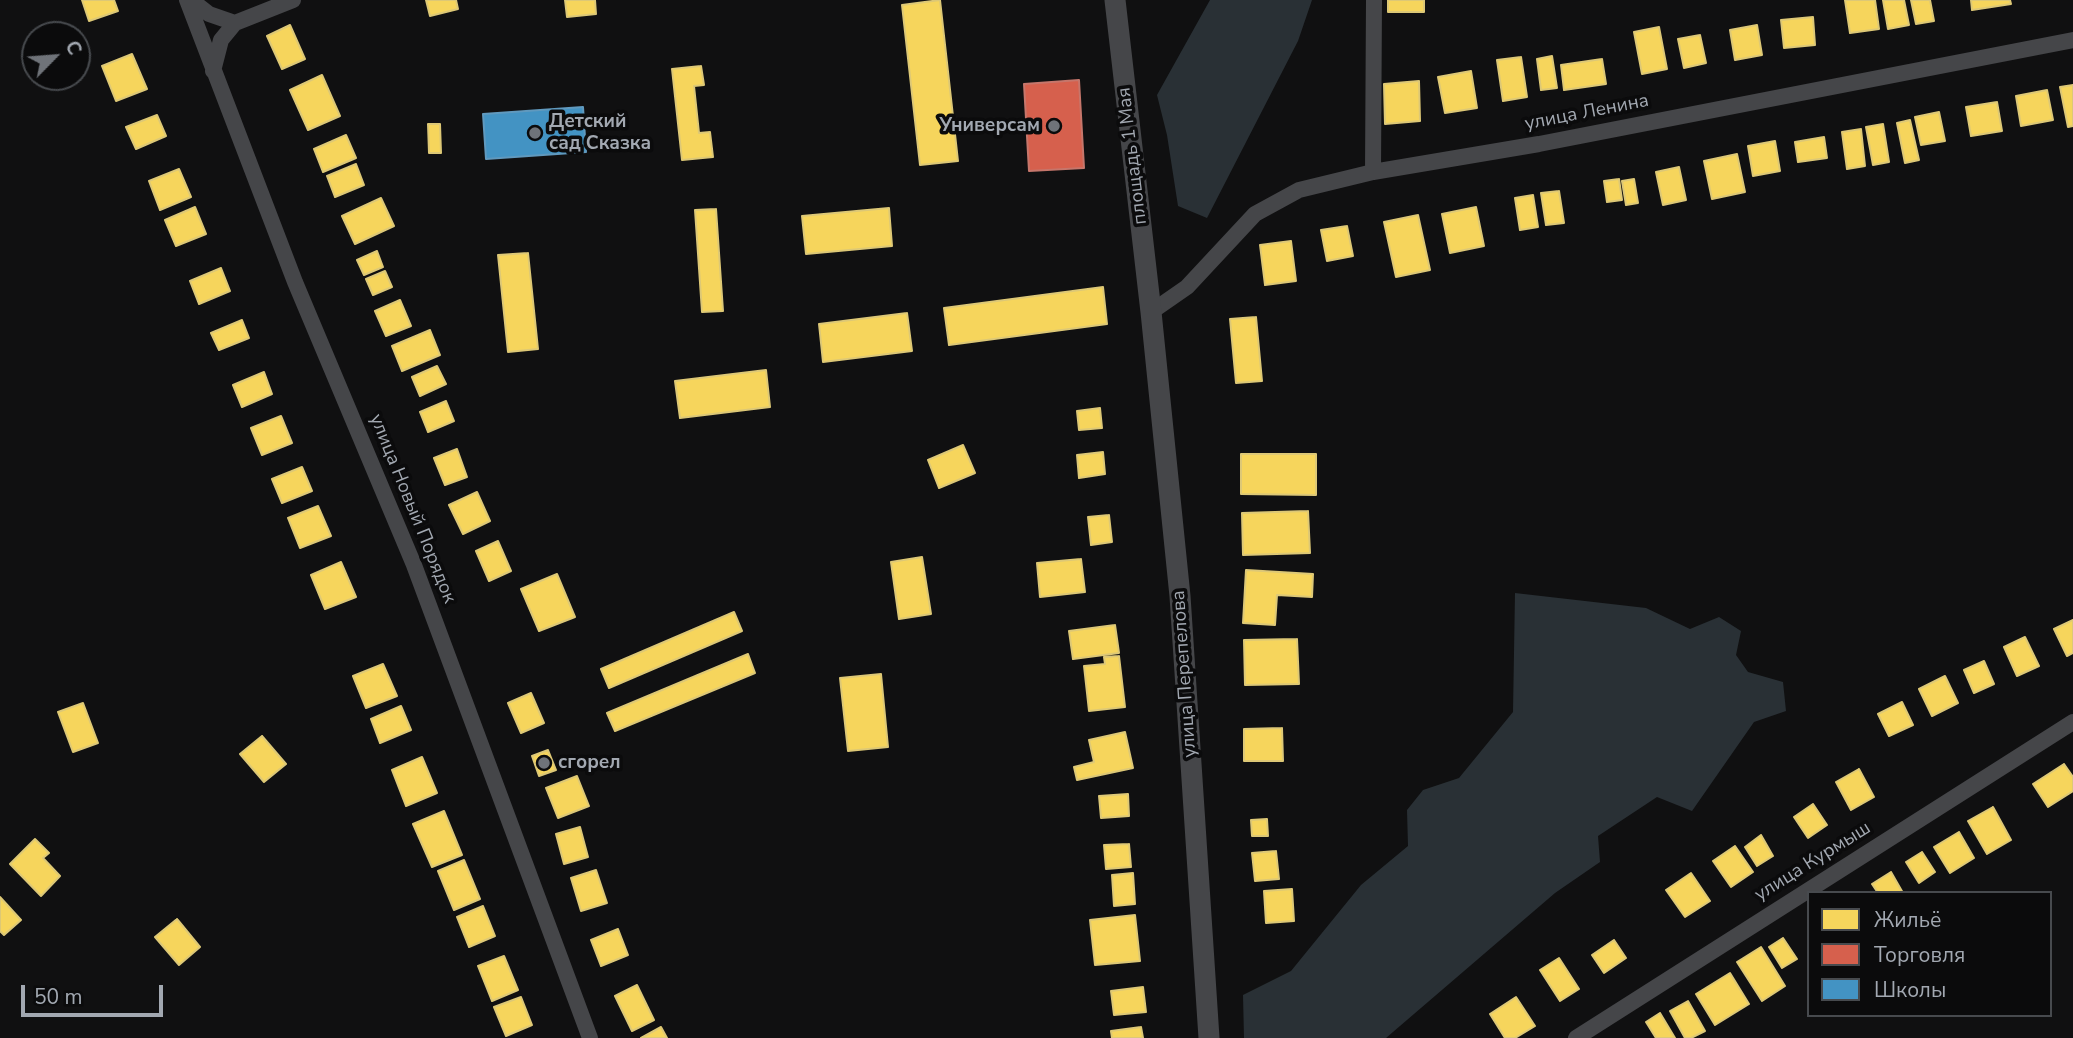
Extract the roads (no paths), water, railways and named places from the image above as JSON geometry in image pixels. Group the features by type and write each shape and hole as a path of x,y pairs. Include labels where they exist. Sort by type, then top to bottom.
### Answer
{"street":[{"path":"189,0 209,14 235,23"},
{"name":"улица Новый Порядок","path":"189,0 213,71 295,282 414,565 590,1038"},
{"path":"213,71 221,40 235,23 293,0"},
{"name":"площадь 1 Мая","path":"1115,0 1151,312"},
{"path":"1373,172 1374,0"},
{"name":"улица Ленина","path":"1151,312 1187,287 1255,214 1299,190 1373,172 1578,137 2073,40"},
{"name":"улица Перепелова","path":"1151,312 1180,596 1209,1038"},
{"name":"улица Курмыш","path":"1807,891 2073,722"},
{"name":"улица Курмыш","path":"1576,1038 1807,891"}],"place":[{"name":"Универсам","path":"1054,126"},
{"name":"Детский сад Сказка","path":"535,133"},
{"name":"сгорел","path":"544,763"}]}
